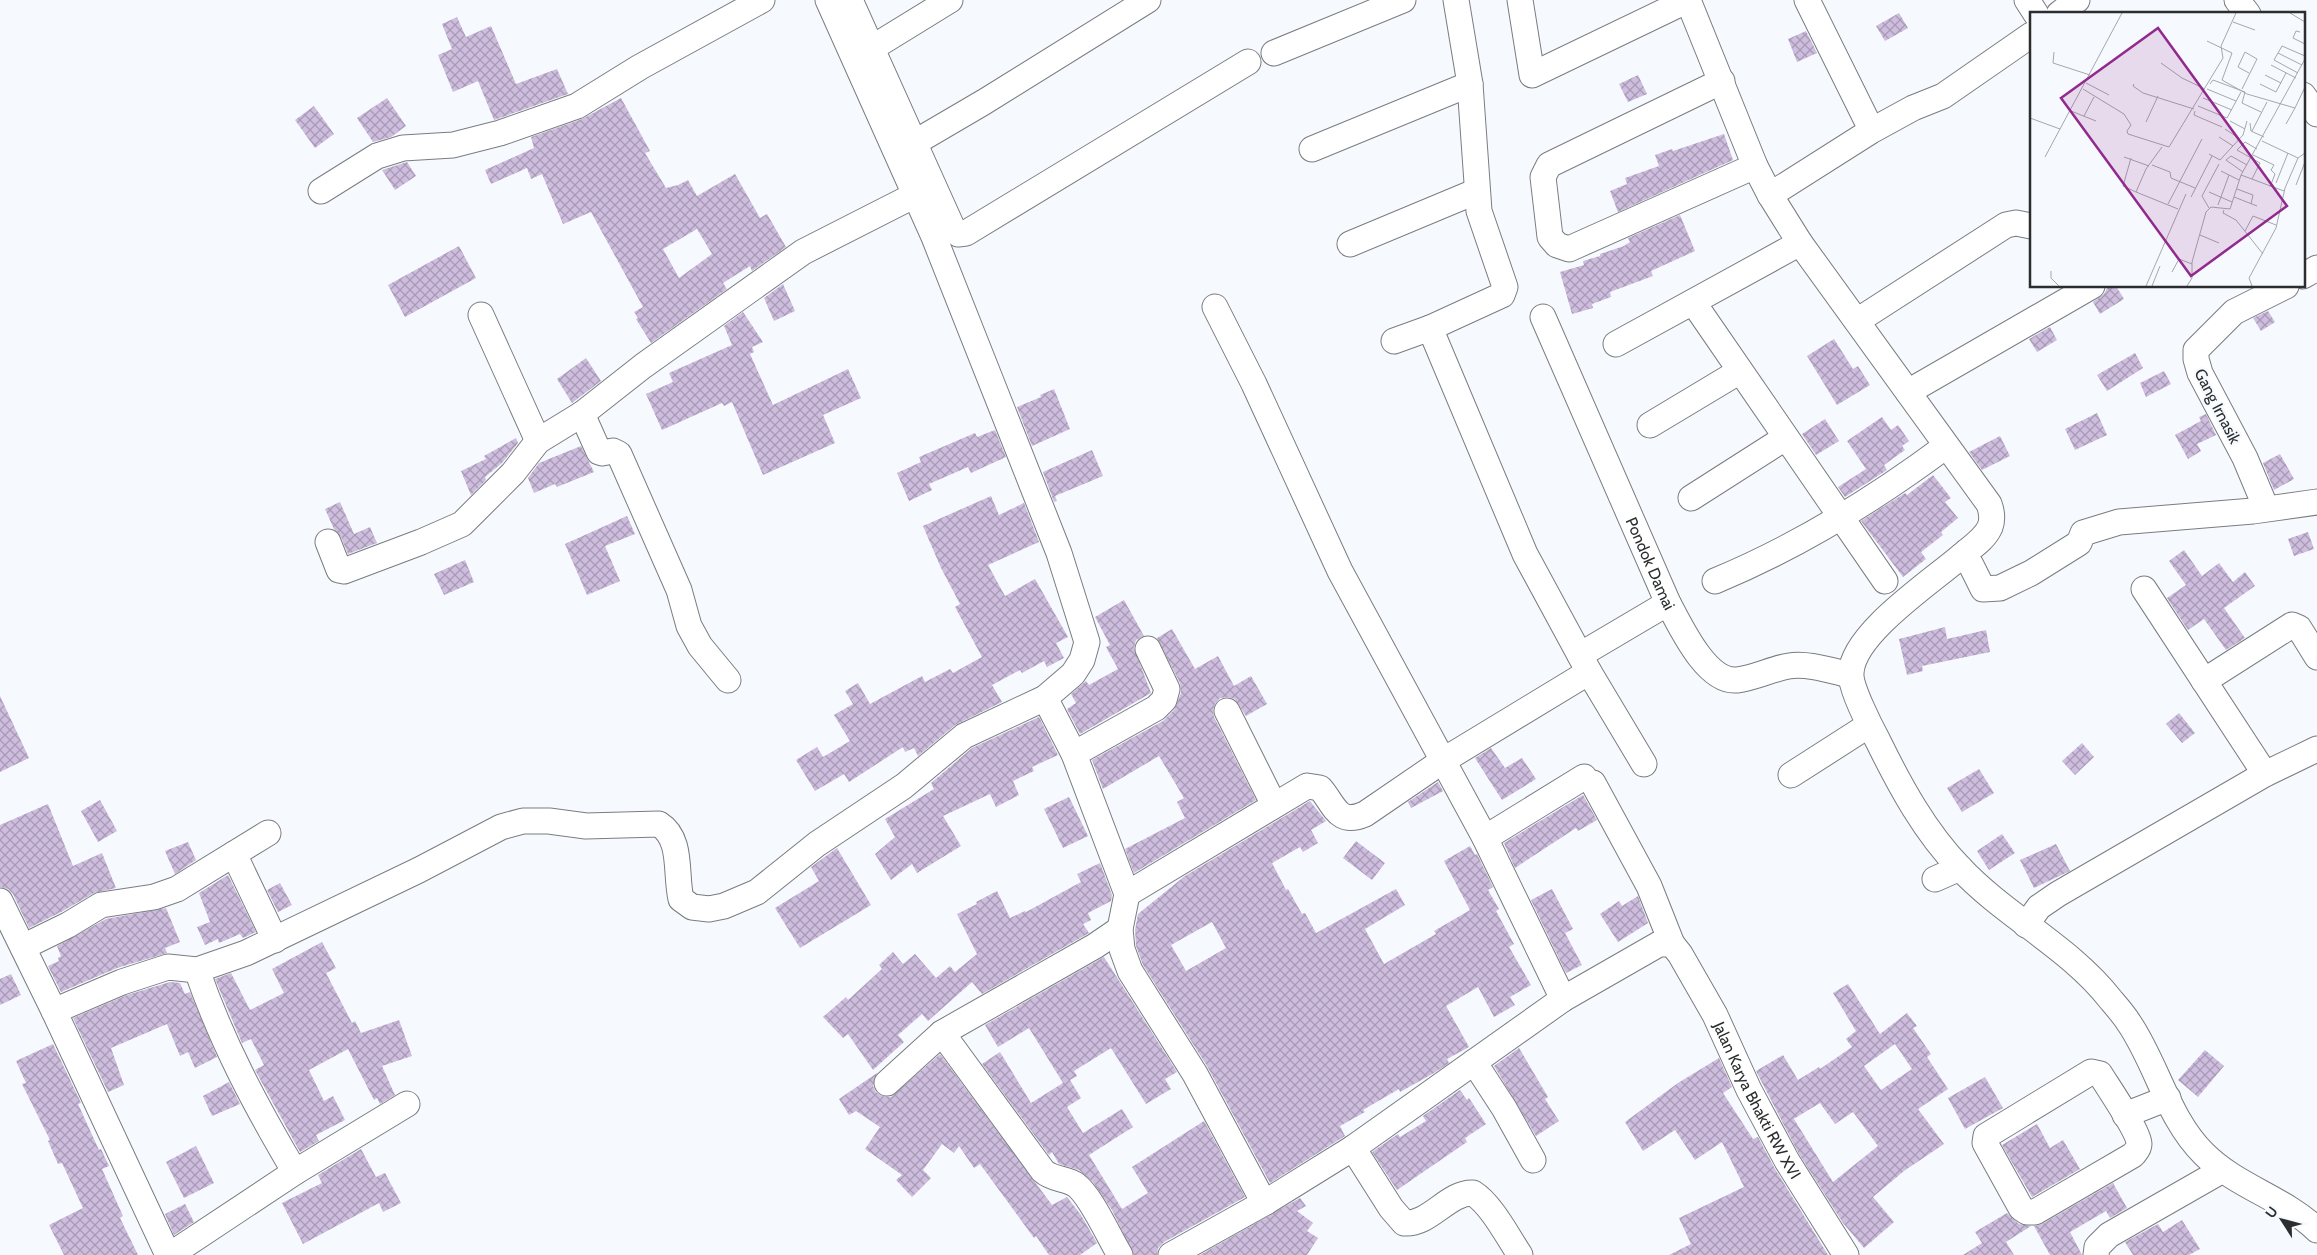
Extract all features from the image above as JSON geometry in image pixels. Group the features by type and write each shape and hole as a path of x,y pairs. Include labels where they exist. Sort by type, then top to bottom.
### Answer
{"street":[{"path":"321,191 377,156 403,148 453,145 491,136 577,106 640,67 762,0"},
{"path":"828,0 878,88 914,143 953,229 958,234 966,233 1248,62"},
{"path":"54,1011 122,982 168,967 197,970 246,953 419,870 501,827 523,821 549,821 586,826 659,824 668,830 673,841 681,899 692,907 709,909 724,906 757,892 817,844 904,786 964,736 1045,698 1073,674 1082,660 1087,642 1059,553 916,194 878,88 872,48 850,0"},
{"path":"872,48 950,0"},
{"path":"914,143 984,102 1148,0"},
{"path":"1274,53 1403,0"},
{"path":"1394,341 1430,328 1502,295 1505,287 1479,212 1470,84 1456,0"},
{"path":"1520,0 1532,75 1688,0 1755,166 1770,195 1800,242 1989,504 1992,514 1991,525 1985,535 1944,572 1901,603 1862,644 1855,657 1850,675 1869,725 1906,794 1930,831 1960,868 2026,925 2071,958 2099,984 2130,1024 2187,1134 2221,1171 2293,1210 2317,1230"},
{"path":"1807,0 1869,126"},
{"path":"2027,0 2035,12"},
{"path":"2062,12 2077,0"},
{"path":"2236,0 2246,12"},
{"path":"1770,195 1871,131 1913,108 1943,96 2030,37"},
{"path":"1722,81 1549,165 1543,177 1550,237 1557,245 1569,249 1755,166"},
{"path":"1312,149 1470,84"},
{"path":"2304,96 2317,114"},
{"path":"1350,244 1477,191"},
{"path":"328,542 339,570 344,570 421,542 462,524 513,473 538,441 582,414 642,366 803,252 916,194"},
{"path":"1857,321 2006,225 2016,223 2030,226"},
{"path":"1616,344 1800,242"},
{"path":"2304,275 2317,268"},
{"name":"Gang Irnasik","path":"2266,508 2245,458 2200,373 2196,359 2196,350 2234,312 2282,288"},
{"path":"1908,392 2081,289"},
{"path":"1693,302 1885,581"},
{"path":"1215,307 1254,384 1340,571 1485,838 1563,999"},
{"path":"481,315 538,441"},
{"name":"Pondok Damai","path":"1543,317 1668,603 1685,634 1704,662 1716,674 1735,680 1790,666 1805,666 1850,675"},
{"path":"1430,328 1524,554 1584,663 1644,764"},
{"path":"1650,425 1740,371"},
{"path":"582,414 598,450 602,453 614,450 619,454 679,590 689,626 700,646 728,680"},
{"path":"1691,498 1785,438"},
{"path":"1715,581 1749,567 1840,517 1946,446"},
{"path":"1962,556 1971,565 1983,589 2000,588 2055,560 2079,543 2083,534 2119,522 2253,511 2317,502"},
{"path":"2144,589 2265,774"},
{"path":"1127,894 1307,786 1312,785 1320,788 1339,814 1349,818 1358,817 1444,760 1668,603"},
{"path":"2204,681 2292,625 2299,628 2317,657"},
{"path":"1074,754 1156,708 1164,700 1167,689 1148,649"},
{"path":"1045,698 1074,754 1127,894 1120,929 1122,949 1130,971 1195,1074 1262,1199 1266,1202"},
{"path":"1227,711 1274,805"},
{"path":"1791,775 1869,725"},
{"path":"2026,925 2040,908 2058,894 2265,774 2317,749"},
{"name":"Jalan Karya Bhakti RW XVI","path":"1485,838 1588,780 1649,886 1672,944 1680,954 1715,1015 1749,1090 1787,1161 1846,1255"},
{"path":"23,946 68,924 101,904 154,897 177,889 268,833"},
{"path":"234,854 275,940"},
{"path":"1934,879 1960,868"},
{"path":"0,901 169,1255 295,1172 407,1104"},
{"path":"887,1083 942,1032 1095,946 1120,929"},
{"path":"1171,1255 1266,1202 1353,1148 1563,999 1659,944 1672,944"},
{"path":"197,970 209,1007 251,1095 295,1172"},
{"path":"942,1032 1043,1171 1055,1179 1072,1182 1084,1191 1120,1255"},
{"path":"1474,1062 1514,1124 1533,1160"},
{"path":"2091,1072 2100,1074 2125,1115 2140,1143 2133,1154 2034,1212 2027,1212 2021,1208 1985,1143 1986,1136 1990,1132 2091,1072"},
{"path":"2125,1115 2168,1098"},
{"path":"1353,1148 1391,1208 1404,1223 1420,1220 1460,1195 1473,1193 1480,1197 1520,1255"},
{"path":"2096,1255 2098,1247 2109,1235 2221,1171"}],"building":[{"path":"1899,13 1908,28 1885,41 1876,26"},
{"path":"457,17 466,37 491,26 516,84 557,69 568,94 494,120 478,81 453,92 438,55 452,49 442,24"},
{"path":"1806,31 1817,53 1797,62 1788,39"},
{"path":"1638,75 1647,94 1628,102 1619,84"},
{"path":"387,98 406,126 391,137 373,142 357,118"},
{"path":"621,98 650,151 645,153 666,188 688,180 697,196 735,174 760,218 767,214 786,247 752,271 750,266 723,283 727,289 651,343 636,319 638,318 634,312 643,307 591,212 563,224 542,174 531,179 527,168 491,184 485,170 534,148 531,137 582,119","holes":["697,229 712,254 679,278 663,249"]},
{"path":"314,106 334,134 315,148 295,120"},
{"path":"1724,134 1733,160 1618,212 1610,191 1627,184 1625,178 1659,166 1655,155"},
{"path":"407,162 416,176 395,190 382,170"},
{"path":"1680,215 1695,251 1651,271 1653,276 1610,292 1611,297 1592,304 1593,308 1572,314 1560,272 1584,265 1583,261 1624,246 1630,242 1628,238"},
{"path":"459,246 476,278 405,317 388,285"},
{"path":"783,284 795,311 774,321 764,298"},
{"path":"2107,288 2117,288 2124,299 2100,314 2093,302 2104,294"},
{"path":"2268,311 2275,322 2261,331 2253,318"},
{"path":"743,312 763,342 752,347 754,352 750,354 773,405 848,369 861,398 823,415 835,443 763,475 732,402 724,406 722,403 662,430 646,394 673,382 669,373 732,345 724,326"},
{"path":"2050,327 2057,340 2037,352 2029,339"},
{"path":"1834,339 1853,369 1858,366 1870,385 1837,405 1807,356"},
{"path":"2135,353 2143,368 2107,391 2097,375"},
{"path":"586,358 601,381 572,403 557,379"},
{"path":"2164,371 2171,384 2146,397 2140,383"},
{"path":"1054,389 1070,429 1032,446 1017,407 1041,397 1040,395"},
{"path":"2097,413 2107,435 2075,450 2065,429"},
{"path":"2206,414 2216,435 2197,444 2201,451 2188,459 2175,435 2201,421 2199,417"},
{"path":"1882,417 1891,430 1898,425 1909,441 1902,446 1905,450 1884,465 1887,470 1845,497 1838,487 1866,469 1847,441"},
{"path":"1825,419 1839,441 1816,455 1802,434"},
{"path":"995,430 1006,457 971,473 968,467 929,484 932,490 909,501 897,473 921,462 919,457 975,433 977,437"},
{"path":"2000,436 2010,456 1982,470 1969,452"},
{"path":"516,438 518,443 502,463 485,477 486,480 471,495 461,471 486,459 484,456"},
{"path":"581,446 594,472 557,487 555,484 534,493 528,478 539,463"},
{"path":"1092,450 1103,476 1055,496 1057,501 1054,502 1043,472"},
{"path":"2280,454 2294,479 2274,490 2263,463"},
{"path":"1933,475 1951,498 1945,502 1958,518 1941,532 1943,535 1921,552 1926,559 1903,577 1861,521 1905,493 1907,495"},
{"path":"991,496 999,515 1024,503 1039,542 988,565 1005,596 1035,579 1068,637 1056,643 1064,658 1047,667 1044,661 1022,673 1020,670 992,685 1002,702 955,725 918,756 914,748 905,752 903,747 849,782 844,774 815,791 796,760 817,747 823,757 850,741 834,715 853,704 845,691 858,683 870,704 922,676 925,682 950,669 953,673 982,657 955,607 960,604 941,568 923,526"},
{"path":"340,502 354,534 370,527 377,543 348,554 341,537 334,529 325,509"},
{"path":"627,516 635,534 605,546 620,581 587,595 565,544"},
{"path":"2308,532 2314,549 2294,556 2288,539"},
{"path":"2184,550 2202,576 2219,563 2233,582 2245,572 2255,586 2224,608 2245,638 2226,650 2204,619 2188,630 2167,598 2186,585 2169,561"},
{"path":"465,560 474,582 444,595 434,574"},
{"path":"1124,600 1144,636 1136,640 1134,648 1151,693 1080,734 1067,709 1076,703 1071,694 1086,681 1089,685 1118,669 1106,647 1110,645 1095,617"},
{"path":"1945,627 1947,639 1986,630 1990,652 1922,666 1923,671 1907,675 1899,639"},
{"path":"1172,629 1195,669 1218,656 1234,686 1251,676 1267,704 1246,716 1235,699 1227,697 1220,698 1213,710 1214,717 1256,800 1134,873 1125,849 1185,818 1177,802 1184,798 1159,756 1103,789 1092,760 1163,721 1174,710 1181,693 1180,683 1157,638"},
{"path":"0,696 29,758 0,772"},
{"path":"2179,713 2195,733 2182,743 2166,724"},
{"path":"1039,717 1058,755 1032,767 1034,771 1013,781 1019,795 996,807 990,794 943,816 961,846 917,873 912,864 891,880 875,854 895,837 885,819 934,789 931,783 972,748"},
{"path":"2082,743 2094,757 2075,775 2062,761"},
{"path":"1491,748 1505,768 1522,758 1536,779 1502,800 1475,758"},
{"path":"1979,769 1994,793 1962,812 1947,788"},
{"path":"1438,782 1443,791 1411,808 1408,802"},
{"path":"1583,795 1597,820 1578,831 1576,828 1515,868 1504,843"},
{"path":"1069,797 1088,836 1063,848 1044,809"},
{"path":"100,800 117,831 98,842 81,811"},
{"path":"1310,801 1326,821 1311,830 1318,843 1303,852 1300,847 1272,863 1286,890 1288,889 1302,914 1305,913 1316,933 1396,889 1405,905 1365,929 1384,964 1436,934 1434,931 1470,910 1444,861 1470,846 1475,855 1477,854 1493,887 1488,890 1499,909 1496,911 1514,944 1509,947 1531,985 1510,997 1515,1005 1494,1017 1478,987 1446,1006 1469,1047 1447,1059 1449,1063 1434,1073 1400,1092 1399,1089 1363,1110 1365,1112 1340,1126 1345,1136 1270,1183 1207,1066 1143,965 1136,946 1135,930 1138,914 1185,876","holes":["1212,922 1226,948 1186,971 1171,945"]},
{"path":"48,804 73,866 102,853 116,888 94,893 29,928 13,894 8,889 0,887 0,825"},
{"path":"2002,834 2015,853 1989,870 1977,851"},
{"path":"1356,841 1385,863 1372,880 1343,858"},
{"path":"188,842 196,860 175,874 165,851"},
{"path":"2056,844 2070,871 2034,888 2020,860"},
{"path":"837,848 871,905 800,948 775,908 819,881 811,867"},
{"path":"1100,863 1112,895 1111,901 1088,913 1091,920 1083,924 1089,933 982,994 972,982 928,1021 922,1014 898,1035 904,1042 873,1070 848,1034 843,1038 823,1017 846,997 848,1000 882,969 879,965 893,952 903,964 915,954 936,978 950,966 955,972 977,954 957,914 977,904 976,902 997,891 1010,918 1026,912 1081,882 1077,874"},
{"path":"228,875 256,932 243,938 240,934 219,943 218,939 205,945 197,927 210,922 199,893"},
{"path":"280,883 292,905 278,912 267,890"},
{"path":"1552,889 1573,929 1565,933 1582,965 1566,973 1531,900"},
{"path":"1638,896 1648,923 1618,942 1600,914 1619,901 1622,906"},
{"path":"166,908 180,942 165,948 167,953 117,968 61,992 48,966 59,961 58,958 61,956 57,946 106,919"},
{"path":"322,942 336,968 326,973 352,1023 355,1021 361,1033 399,1020 412,1056 382,1066 395,1095 380,1104 377,1098 374,1100 348,1049 309,1070 324,1101 333,1096 345,1120 316,1135 319,1141 300,1152 255,1070 264,1065 251,1039 242,1043 215,979 231,973 250,1010 284,993 272,969"},
{"path":"1104,957 1177,1072 1165,1079 1171,1089 1146,1104 1111,1048 1074,1071 1077,1076 1070,1080 1081,1098 1067,1107 1083,1133 1122,1109 1133,1127 1089,1155 1122,1209 1148,1193 1132,1167 1204,1121 1245,1197 1164,1242 1158,1248 1157,1255 1134,1255 1112,1210 1093,1182 1079,1170 1059,1164 1052,1152 1049,1155 982,1064 1000,1052 1031,1103 1063,1083 1029,1028 998,1047 985,1025"},
{"path":"11,974 21,995 0,1005 0,979"},
{"path":"170,982 180,983 185,994 190,992 217,1057 195,1068 188,1052 180,1056 167,1024 111,1048 124,1085 108,1092 73,1018 127,995"},
{"path":"1848,984 1880,1034 1907,1013 1917,1026 1913,1028 1931,1054 1927,1057 1948,1089 1918,1109 1944,1144 1904,1171 1873,1197 1894,1222 1864,1248 1843,1223 1799,1154 1756,1071 1783,1055 1798,1080 1819,1067 1820,1069 1852,1047 1846,1039 1856,1031 1833,993","holes":["1895,1044 1912,1069 1881,1090 1864,1066","1820,1103 1835,1124 1853,1112 1878,1146 1833,1182 1794,1119 1792,1120"]},
{"path":"53,1044 81,1103 78,1104 99,1150 101,1149 109,1166 102,1169 123,1216 120,1218 138,1255 64,1255 49,1225 83,1208 62,1163 58,1164 48,1141 50,1140 22,1084 26,1083 16,1061"},
{"path":"1519,1048 1548,1097 1545,1099 1559,1121 1536,1136 1494,1066"},
{"path":"2205,1050 2224,1066 2198,1097 2178,1080"},
{"path":"940,1054 1052,1205 1067,1197 1081,1215 1097,1243 1080,1255 1049,1255 1036,1236 1034,1238 980,1164 974,1168 959,1146 954,1153 942,1144 923,1170 931,1178 912,1197 896,1180 902,1175 865,1149 880,1127 856,1111 849,1115 839,1099 877,1073 873,1086 876,1092 882,1096 891,1097"},
{"path":"1719,1058 1732,1087 1723,1093 1753,1139 1758,1137 1775,1169 1828,1255 1669,1255 1691,1244 1679,1218 1744,1187 1722,1142 1695,1160 1675,1130 1643,1151 1625,1122 1678,1083"},
{"path":"1985,1077 2003,1108 1965,1129 1948,1098"},
{"path":"229,1082 240,1104 212,1116 203,1096"},
{"path":"1460,1090 1467,1100 1469,1098 1486,1124 1465,1138 1467,1142 1397,1190 1372,1152 1398,1134 1400,1137 1426,1121 1423,1116"},
{"path":"2037,1124 2050,1148 2063,1140 2080,1169 2032,1197 2002,1145"},
{"path":"196,1146 214,1183 184,1198 166,1162"},
{"path":"361,1149 376,1177 385,1173 401,1203 383,1212 379,1203 303,1244 282,1203 322,1183 318,1175"},
{"path":"2113,1183 2127,1208 2110,1218 2106,1211 2070,1232 2082,1255 2050,1255 2034,1226 2042,1224"},
{"path":"1300,1198 1306,1206 1297,1211 1313,1223 1307,1231 1318,1238 1307,1255 1200,1255"},
{"path":"185,1204 194,1222 174,1235 165,1214"},
{"path":"2007,1213 2019,1224 2031,1226 2006,1242 2014,1255 1963,1255 1982,1243 1975,1232"},
{"path":"2182,1220 2200,1249 2189,1255 2133,1255 2125,1242 2158,1224 2163,1232"}]}
